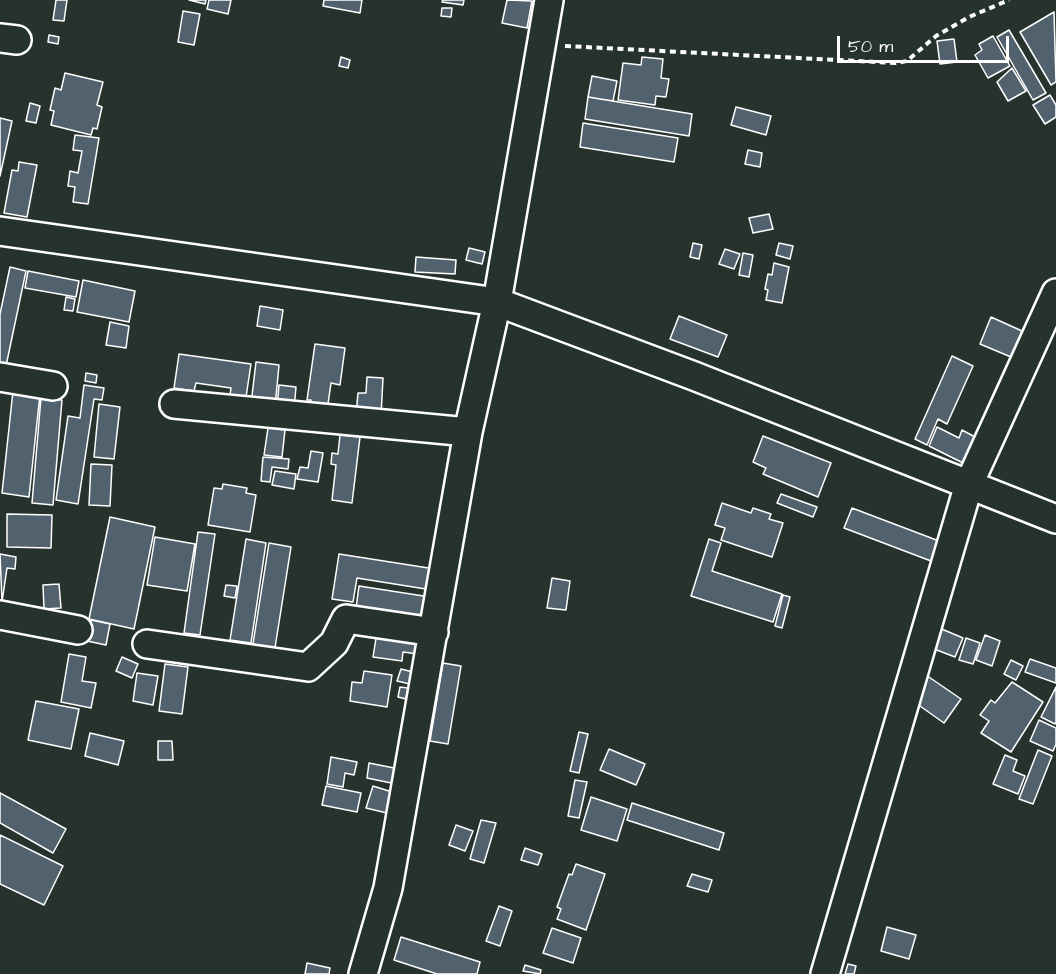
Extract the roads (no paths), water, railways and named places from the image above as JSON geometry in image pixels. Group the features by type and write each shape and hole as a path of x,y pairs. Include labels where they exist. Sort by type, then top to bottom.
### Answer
{"street":[{"path":"363,974 388,888 468,432 497,302 549,0"},
{"path":"0,231 497,302 969,483 1056,519"},
{"path":"825,974 969,483 1056,293"},
{"path":"0,376 53,386"},
{"path":"174,404 468,432"},
{"path":"0,615 78,630"},
{"path":"147,644 308,667 334,643 346,620 434,632"}]}
